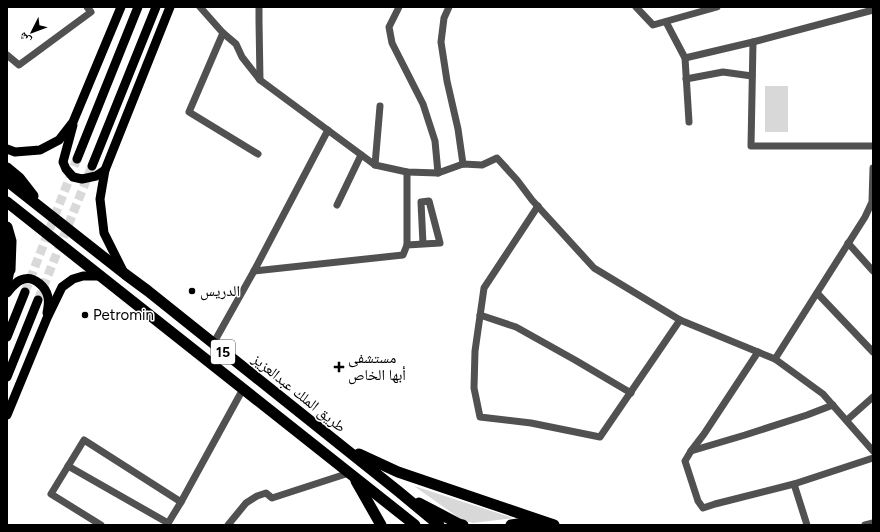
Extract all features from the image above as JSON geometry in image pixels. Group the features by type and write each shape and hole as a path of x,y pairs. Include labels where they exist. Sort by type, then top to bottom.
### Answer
{"highway":[{"path":"7,168 19,178 44,210"},
{"name":"طريق الملك عبدالعزيز","path":"7,181 148,291 439,525"},
{"name":"طريق الملك عبدالعزيز","path":"7,202 416,525"},
{"path":"7,227 11,241 10,270"},
{"path":"342,446 398,472 554,525"},
{"path":"351,474 380,525"},
{"path":"398,491 463,525"},
{"path":"511,525 540,521"}],"main road":[{"path":"105,170 96,176 82,179 73,177 66,169 63,162 74,122 121,7"},
{"path":"77,159 138,7"},
{"path":"92,166 156,7"},
{"path":"125,274 104,233 100,199 105,170 170,7"},
{"path":"7,149 15,152 40,150 59,140 74,122"},
{"path":"7,259 10,270 7,286"},
{"path":"7,415 47,318 62,287 73,279 83,276 101,276"},
{"path":"7,293 17,282 26,278 42,284 48,296 47,318"},
{"path":"7,337 25,292"},
{"path":"7,377 38,300"}],"street":[{"path":"7,55 19,65 91,12 87,7"},
{"path":"200,7 223,33 236,44 242,57 260,80 375,165 407,172 438,172 464,164 482,165 497,158 594,268 680,320 775,359 823,394 873,451"},
{"path":"260,7 260,80"},
{"path":"399,7 389,26 392,43 423,104 434,141 438,172"},
{"path":"449,7 444,18 441,42 447,81 464,164"},
{"path":"636,7 653,25 717,7"},
{"path":"684,58 753,42 873,10"},
{"path":"666,22 684,58 689,122"},
{"path":"223,33 189,112 258,154"},
{"path":"753,42 751,146 873,146"},
{"path":"686,79 723,72 752,76"},
{"path":"375,165 380,106"},
{"path":"213,344 254,271 328,130"},
{"path":"337,204 361,155"},
{"path":"775,359 865,217 872,202 873,168"},
{"path":"254,271 403,255 407,245 407,172"},
{"path":"407,245 440,243 429,201 420,202 423,244"},
{"path":"538,206 484,288 475,351 474,388 480,417 531,423 600,437 680,320"},
{"path":"848,243 873,271"},
{"path":"817,293 873,352"},
{"path":"480,315 516,327 631,393"},
{"path":"758,352 685,461 698,501 703,508 794,484 873,458"},
{"path":"68,466 167,524 181,502 243,389"},
{"path":"847,420 873,397"},
{"path":"691,451 752,433 833,405"},
{"path":"100,525 51,494 84,440 181,502"},
{"path":"228,525 246,503 257,496 266,493 272,498 351,474"},
{"path":"794,484 807,525"},
{"path":"865,525 873,523"}],"shaded area":[{"path":"765,86 788,86 788,132 765,132"},
{"path":"414,486 513,518 473,523 462,520"}],"tunnel":[{"path":"25,292 77,159"},
{"path":"38,300 92,166"}],"place":[{"name":"الدريس","path":"192,291"},
{"name":"Petromin","path":"85,315"},
{"name":"مستشفى أبها الخاص","path":"339,367"}]}
